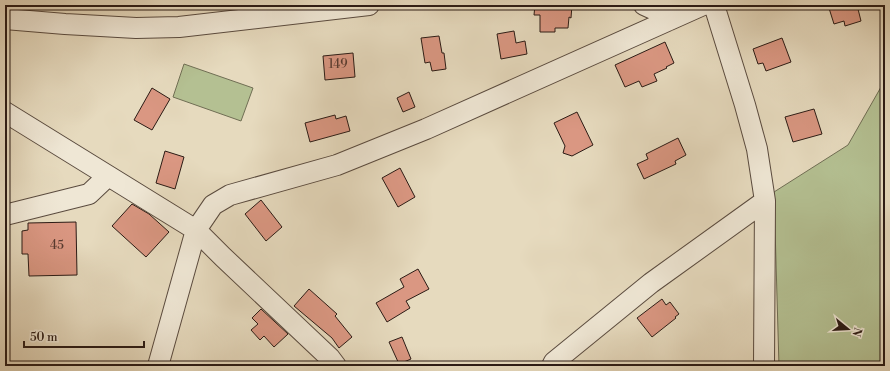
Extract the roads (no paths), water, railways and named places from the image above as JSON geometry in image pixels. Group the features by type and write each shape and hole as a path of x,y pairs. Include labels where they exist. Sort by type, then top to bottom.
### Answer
{"street":[{"path":"5,19 136,28 172,27 368,5"},
{"path":"644,5 655,10 669,20"},
{"path":"158,366 196,230 213,205 230,195 338,165 426,129 703,5"},
{"path":"714,5 743,98 756,149 765,201 764,366"},
{"path":"5,112 196,230 222,257 330,358 336,366"},
{"path":"5,216 53,205 89,194 108,176"},
{"path":"552,366 554,362 651,283 765,201"}]}
